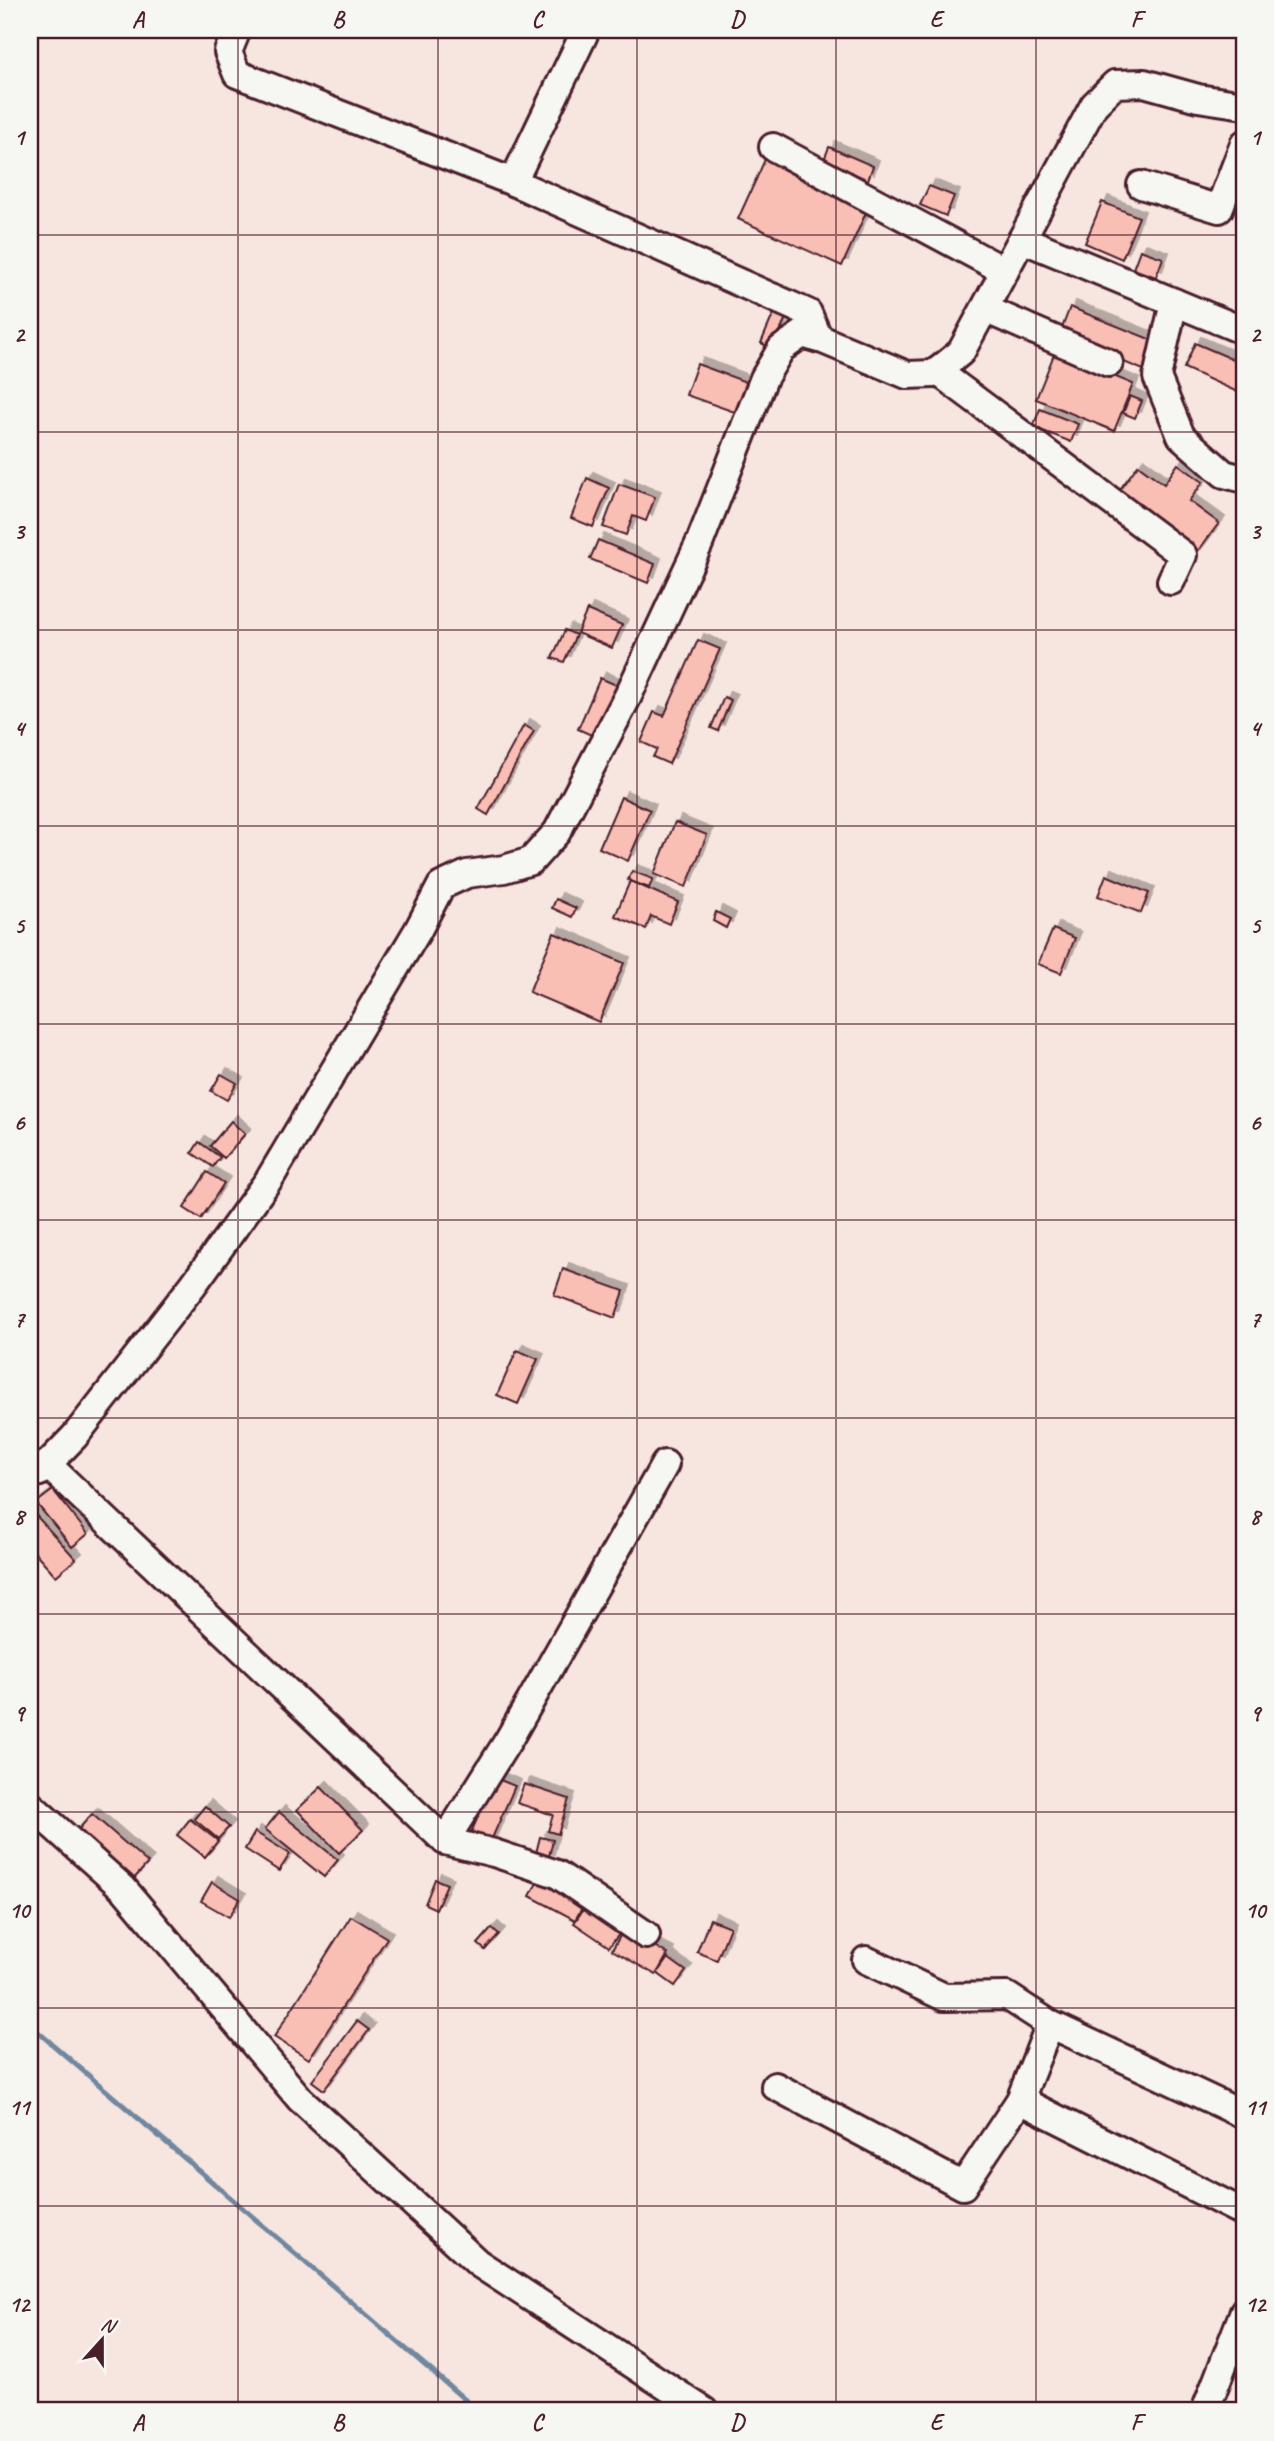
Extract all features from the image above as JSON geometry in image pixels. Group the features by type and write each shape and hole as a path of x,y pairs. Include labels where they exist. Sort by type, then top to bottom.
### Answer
{"street":[{"path":"237,30 228,52 237,74 513,182 808,313 819,339"},
{"path":"513,182 586,30"},
{"path":"646,1935 557,1874 494,1853 445,1841 39,1469 75,1436 193,1286 270,1178 418,930 441,886 467,874 504,869 531,861 557,832 628,696 699,544 764,377 781,349 802,334 907,375 934,374 961,352 1094,105 1115,84 1144,83 1198,98 1244,105"},
{"path":"1141,185 1219,209 1244,144"},
{"path":"773,147 1005,271"},
{"path":"1022,239 1244,331"},
{"path":"1174,302 1157,377 1181,436 1224,474 1244,479"},
{"path":"985,309 1109,363"},
{"path":"937,371 1183,555 1171,581"},
{"path":"445,1841 509,1738 665,1464"},
{"path":"30,1805 124,1889 300,2099 478,2263 704,2411"},
{"path":"866,1960 944,1997 1007,1996 1050,2024 1244,2115"},
{"path":"775,2086 963,2186 1020,2100 1050,2024"},
{"path":"1020,2100 1244,2213"},
{"path":"1205,2411 1244,2311"}],"building":[{"path":"829,147 873,166 868,180 824,160"},
{"path":"767,155 869,206 842,266 738,219"},
{"path":"929,186 954,196 946,216 920,205"},
{"path":"1102,202 1139,217 1122,259 1085,243"},
{"path":"1140,250 1163,258 1156,277 1133,269"},
{"path":"1070,307 1157,342 1146,371 1059,336"},
{"path":"775,310 787,315 773,349 761,343"},
{"path":"1195,343 1244,364 1244,395 1184,368"},
{"path":"1055,352 1133,384 1114,431 1036,399"},
{"path":"697,364 757,386 746,416 686,395"},
{"path":"1130,396 1142,401 1135,418 1123,413"},
{"path":"1040,409 1078,424 1071,442 1033,427"},
{"path":"1178,464 1203,482 1189,501 1219,523 1195,555 1115,496 1138,465 1164,484"},
{"path":"587,478 609,488 593,527 571,518"},
{"path":"619,484 655,497 646,521 633,516 626,535 603,527"},
{"path":"598,540 655,564 648,583 590,559"},
{"path":"587,610 622,625 612,648 577,633"},
{"path":"565,630 576,635 564,662 552,658"},
{"path":"698,640 720,649 669,764 653,757 657,749 641,742 654,712 664,716"},
{"path":"600,678 621,687 598,738 578,729"},
{"path":"724,697 731,700 718,731 711,728"},
{"path":"524,725 534,731 488,815 478,809"},
{"path":"621,797 650,810 628,861 599,848"},
{"path":"675,822 707,835 686,887 654,874"},
{"path":"632,871 653,879 649,888 628,880"},
{"path":"1106,875 1149,893 1141,913 1098,896"},
{"path":"630,881 678,902 669,924 651,916 646,929 615,916"},
{"path":"556,899 576,908 572,917 552,908"},
{"path":"716,912 730,919 726,928 713,921"},
{"path":"1053,929 1075,938 1061,973 1038,964"},
{"path":"554,933 624,963 599,1022 529,992"},
{"path":"221,1074 237,1083 227,1100 211,1091"},
{"path":"231,1121 245,1134 224,1158 210,1146"},
{"path":"199,1142 220,1157 213,1167 192,1153"},
{"path":"207,1172 224,1183 201,1219 184,1208"},
{"path":"563,1269 624,1291 615,1318 554,1295"},
{"path":"517,1350 538,1359 518,1404 497,1395"},
{"path":"53,1490 88,1534 72,1547 36,1503"},
{"path":"30,1509 76,1559 56,1576 30,1547"},
{"path":"495,1778 515,1786 490,1843 470,1835"},
{"path":"524,1784 569,1799 558,1834 548,1831 553,1815 517,1803"},
{"path":"321,1787 363,1830 339,1853 297,1810"},
{"path":"205,1806 229,1827 218,1839 194,1819"},
{"path":"279,1812 338,1860 324,1877 265,1829"},
{"path":"92,1814 148,1863 132,1881 76,1832"},
{"path":"190,1819 218,1841 205,1857 177,1835"},
{"path":"255,1832 290,1854 279,1871 245,1849"},
{"path":"540,1837 553,1840 548,1860 535,1857"},
{"path":"435,1879 447,1884 436,1909 425,1904"},
{"path":"539,1879 585,1903 575,1920 530,1896"},
{"path":"212,1882 240,1899 229,1917 201,1901"},
{"path":"587,1904 623,1929 609,1947 574,1923"},
{"path":"351,1916 387,1938 309,2059 274,2037"},
{"path":"710,1919 730,1927 717,1960 697,1952"},
{"path":"492,1928 499,1934 485,1950 478,1944"},
{"path":"624,1929 668,1954 656,1975 612,1950"},
{"path":"668,1958 686,1971 675,1986 657,1973"},
{"path":"357,2021 369,2030 324,2090 312,2081"}],"waterway":[{"path":"30,2025 478,2411"}]}
